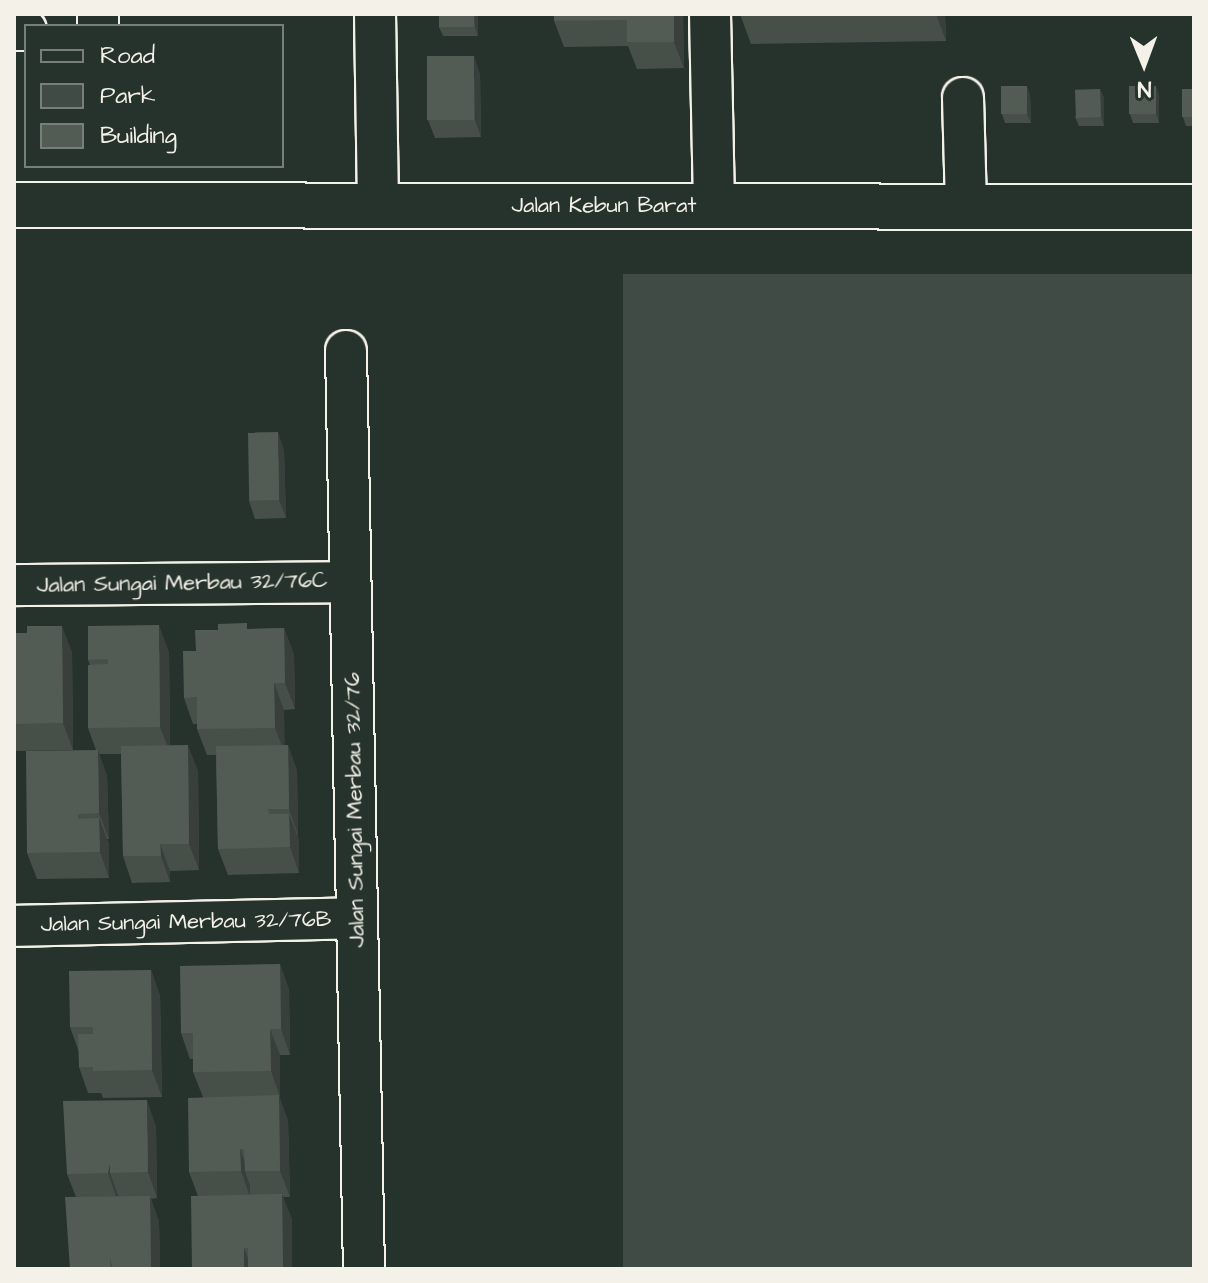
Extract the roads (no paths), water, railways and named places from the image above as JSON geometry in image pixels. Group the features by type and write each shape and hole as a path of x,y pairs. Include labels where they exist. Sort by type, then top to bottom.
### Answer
{"main road":[{"name":"Jalan Kebun Barat","path":"14,205 1194,207"}],"street":[{"path":"375,14 378,204"},
{"path":"710,14 714,206"},
{"path":"963,98 966,205"},
{"name":"Jalan Sungai Merbau 32/76","path":"346,351 364,1269"},
{"name":"Jalan Sungai Merbau 32/76C","path":"14,585 350,582"},
{"name":"Jalan Sungai Merbau 32/76B","path":"14,926 357,918"}]}
